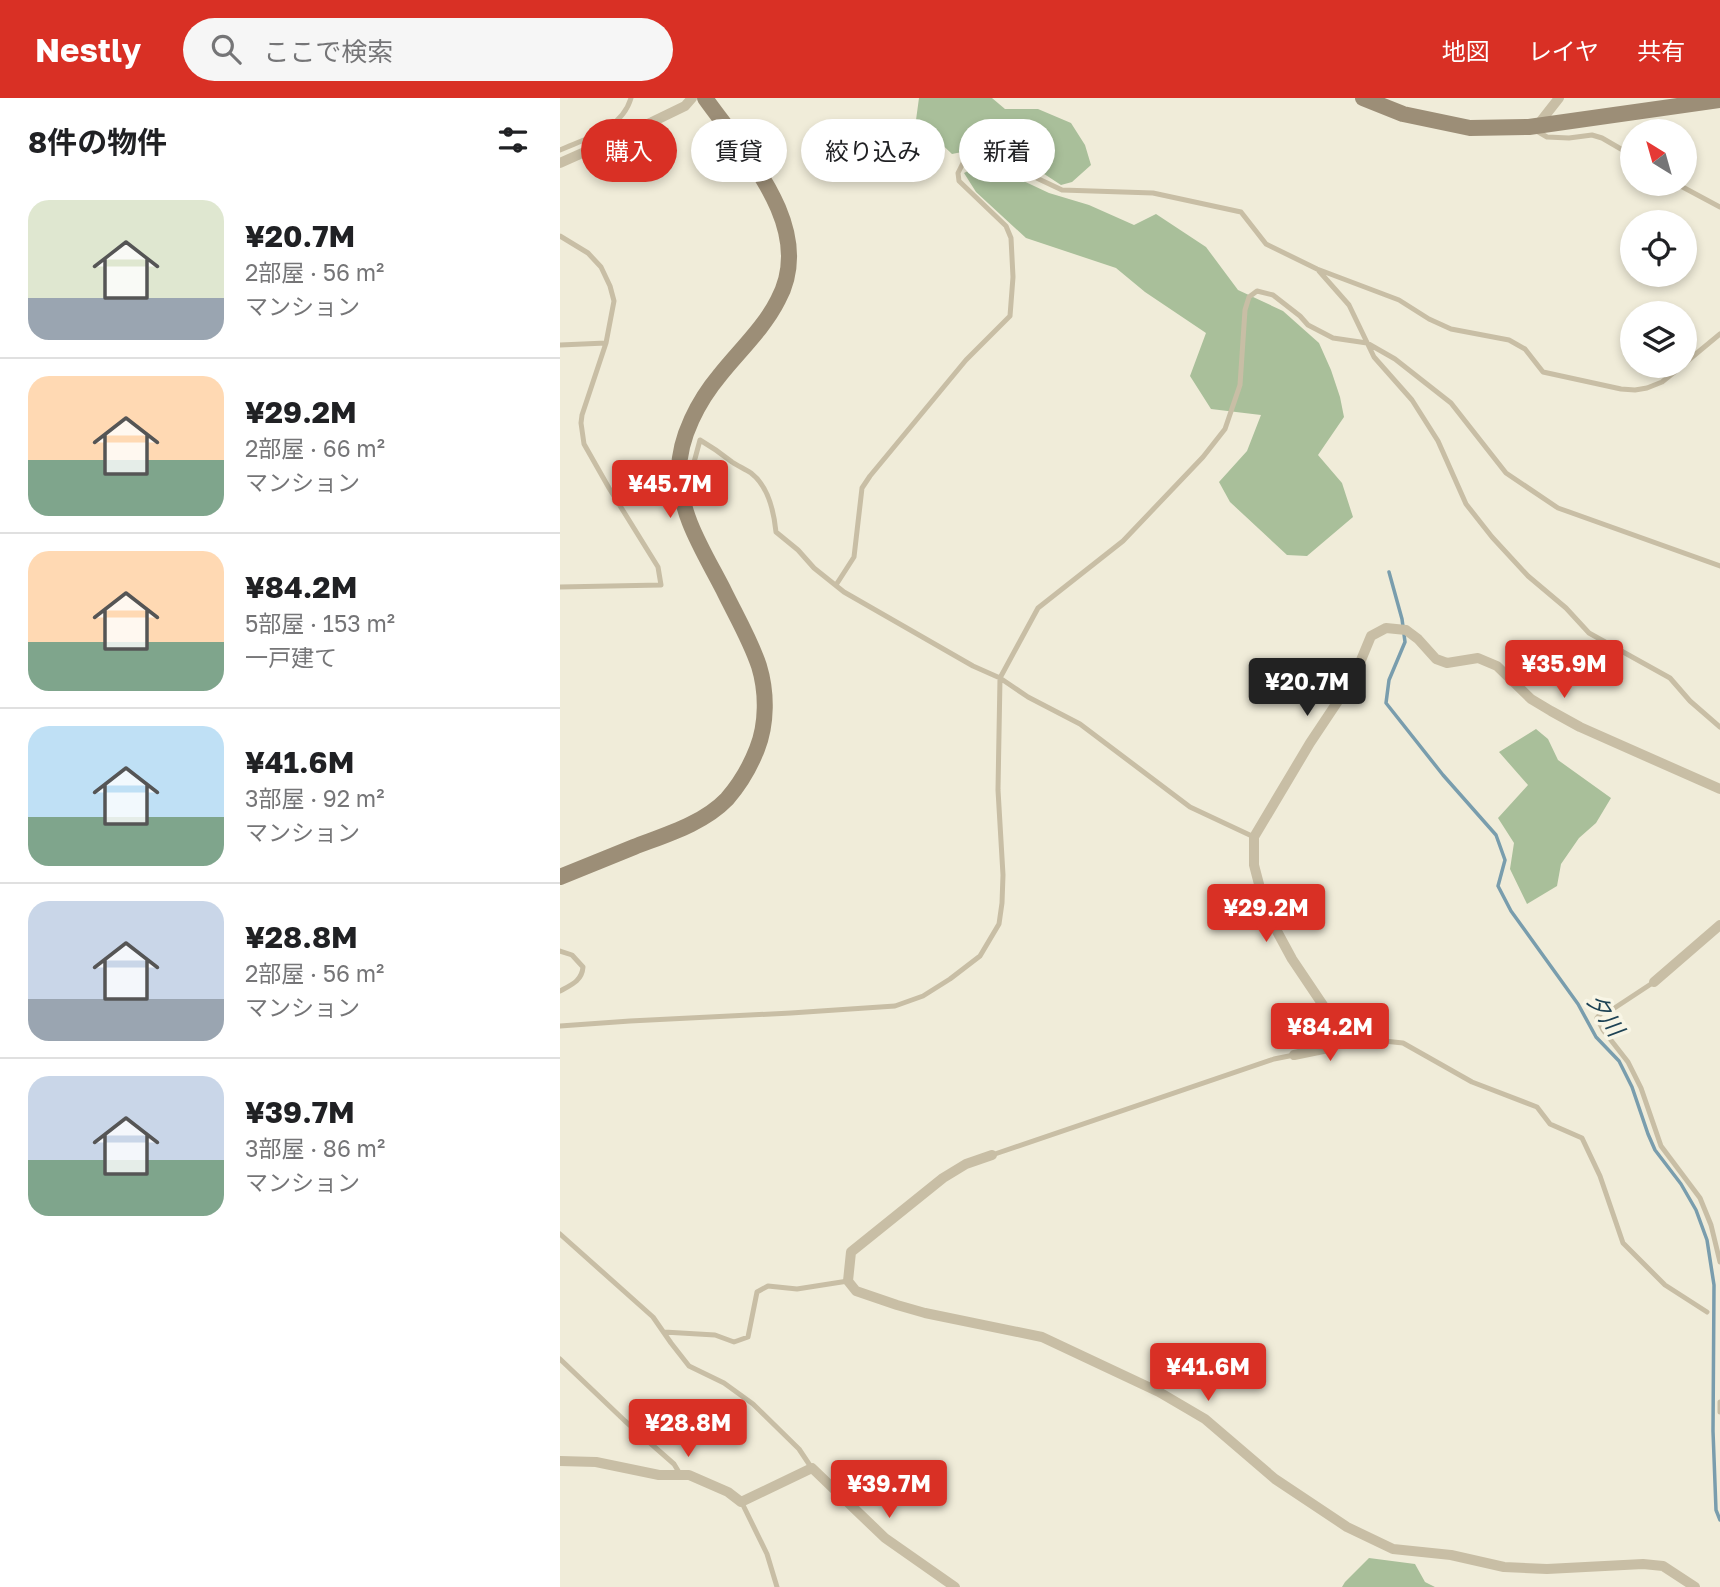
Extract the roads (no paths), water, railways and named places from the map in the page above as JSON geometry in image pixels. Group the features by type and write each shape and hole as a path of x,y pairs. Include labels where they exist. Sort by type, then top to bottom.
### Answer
{"street":[{"path":"560,163 685,106 692,98"},
{"path":"560,877 707,815 725,801 740,783 761,739 764,692 759,668 751,646 690,523 683,501 679,470 686,436 700,402 766,319 782,292 789,267 789,246 778,205 766,183 705,98"},
{"path":"1363,98 1403,114 1470,128 1533,127 1720,100"},
{"path":"1533,127 1559,98"},
{"path":"1294,1055 1333,1047 1337,1036 1331,1017 1292,959 1266,911 1254,865 1254,837 1310,743 1354,677 1371,636 1386,628 1406,630 1436,659 1447,663 1478,658 1497,666 1531,699 1550,711 1720,789"},
{"path":"1654,982 1720,925"},
{"path":"992,1155 966,1164 943,1178 851,1252 848,1281 856,1291 925,1313 1042,1337 1159,1392 1205,1419 1275,1479 1347,1527 1393,1549 1451,1555 1504,1567 1547,1569 1643,1564 1663,1566 1695,1587"},
{"path":"560,1461 596,1462 659,1475 689,1475 728,1492 741,1502 812,1468 885,1538 955,1587"}],"lane":[{"path":"560,150 606,130 620,118 631,98"},
{"path":"1533,127 1547,137 1592,135 1620,148"},
{"path":"836,585 855,557 862,488 966,360 1010,316 1013,277 1011,238 1006,226 959,181 958,173 964,161 974,156 990,159 1062,190 1153,193 1241,212 1266,244 1317,269 1399,300 1451,329 1509,340 1525,349 1543,372 1635,390 1647,388 1667,378"},
{"path":"1698,195 1720,207"},
{"path":"560,236 588,253 601,267 614,301 606,343 582,415 584,444 658,567 661,585 560,587"},
{"path":"1317,269 1349,305 1374,358 1412,400 1438,441 1466,504 1492,537 1528,576 1566,608 1589,633 1670,678 1690,701 1720,727"},
{"path":"560,1026 895,1006 923,996 980,956 999,924 1002,903 998,790 1000,678 1038,607 1123,541 1203,457 1225,429 1240,385 1245,310 1249,297 1257,291 1273,295 1308,325 1333,338 1367,343 1395,359 1451,403 1506,473 1558,508 1720,566"},
{"path":"1697,353 1720,334"},
{"path":"560,345 606,343"},
{"path":"680,466 692,466 700,440 761,482 775,514 776,532 844,592 1080,724 1190,807 1254,837"},
{"path":"560,951 572,955 583,967 579,980 560,991"},
{"path":"1654,982 1613,1009 1603,1011 1597,1018 1628,1062 1661,1146 1700,1198 1711,1225 1720,1262"},
{"path":"1337,1036 1403,1043 1472,1082 1537,1107 1550,1124 1582,1138 1601,1176 1623,1243 1665,1284 1707,1312"},
{"path":"992,1155 1294,1055"},
{"path":"560,1234 653,1317 689,1366 724,1383 753,1404 799,1449 812,1468"},
{"path":"664,1332 715,1335 734,1342 747,1337 758,1292 768,1286 797,1289 848,1281"},
{"path":"560,1359 674,1464 680,1474"},
{"path":"1720,1402 1720,1412"},
{"path":"741,1502 767,1554 777,1587"}],"waterway":[{"name":"夕川","path":"1389,572 1402,619 1405,642 1389,680 1386,703 1443,775 1496,835 1505,860 1498,886 1511,911 1578,1004 1596,1037 1619,1061 1632,1087 1655,1150 1681,1184 1696,1210 1707,1240 1714,1285 1713,1431 1716,1510 1720,1520"}]}
